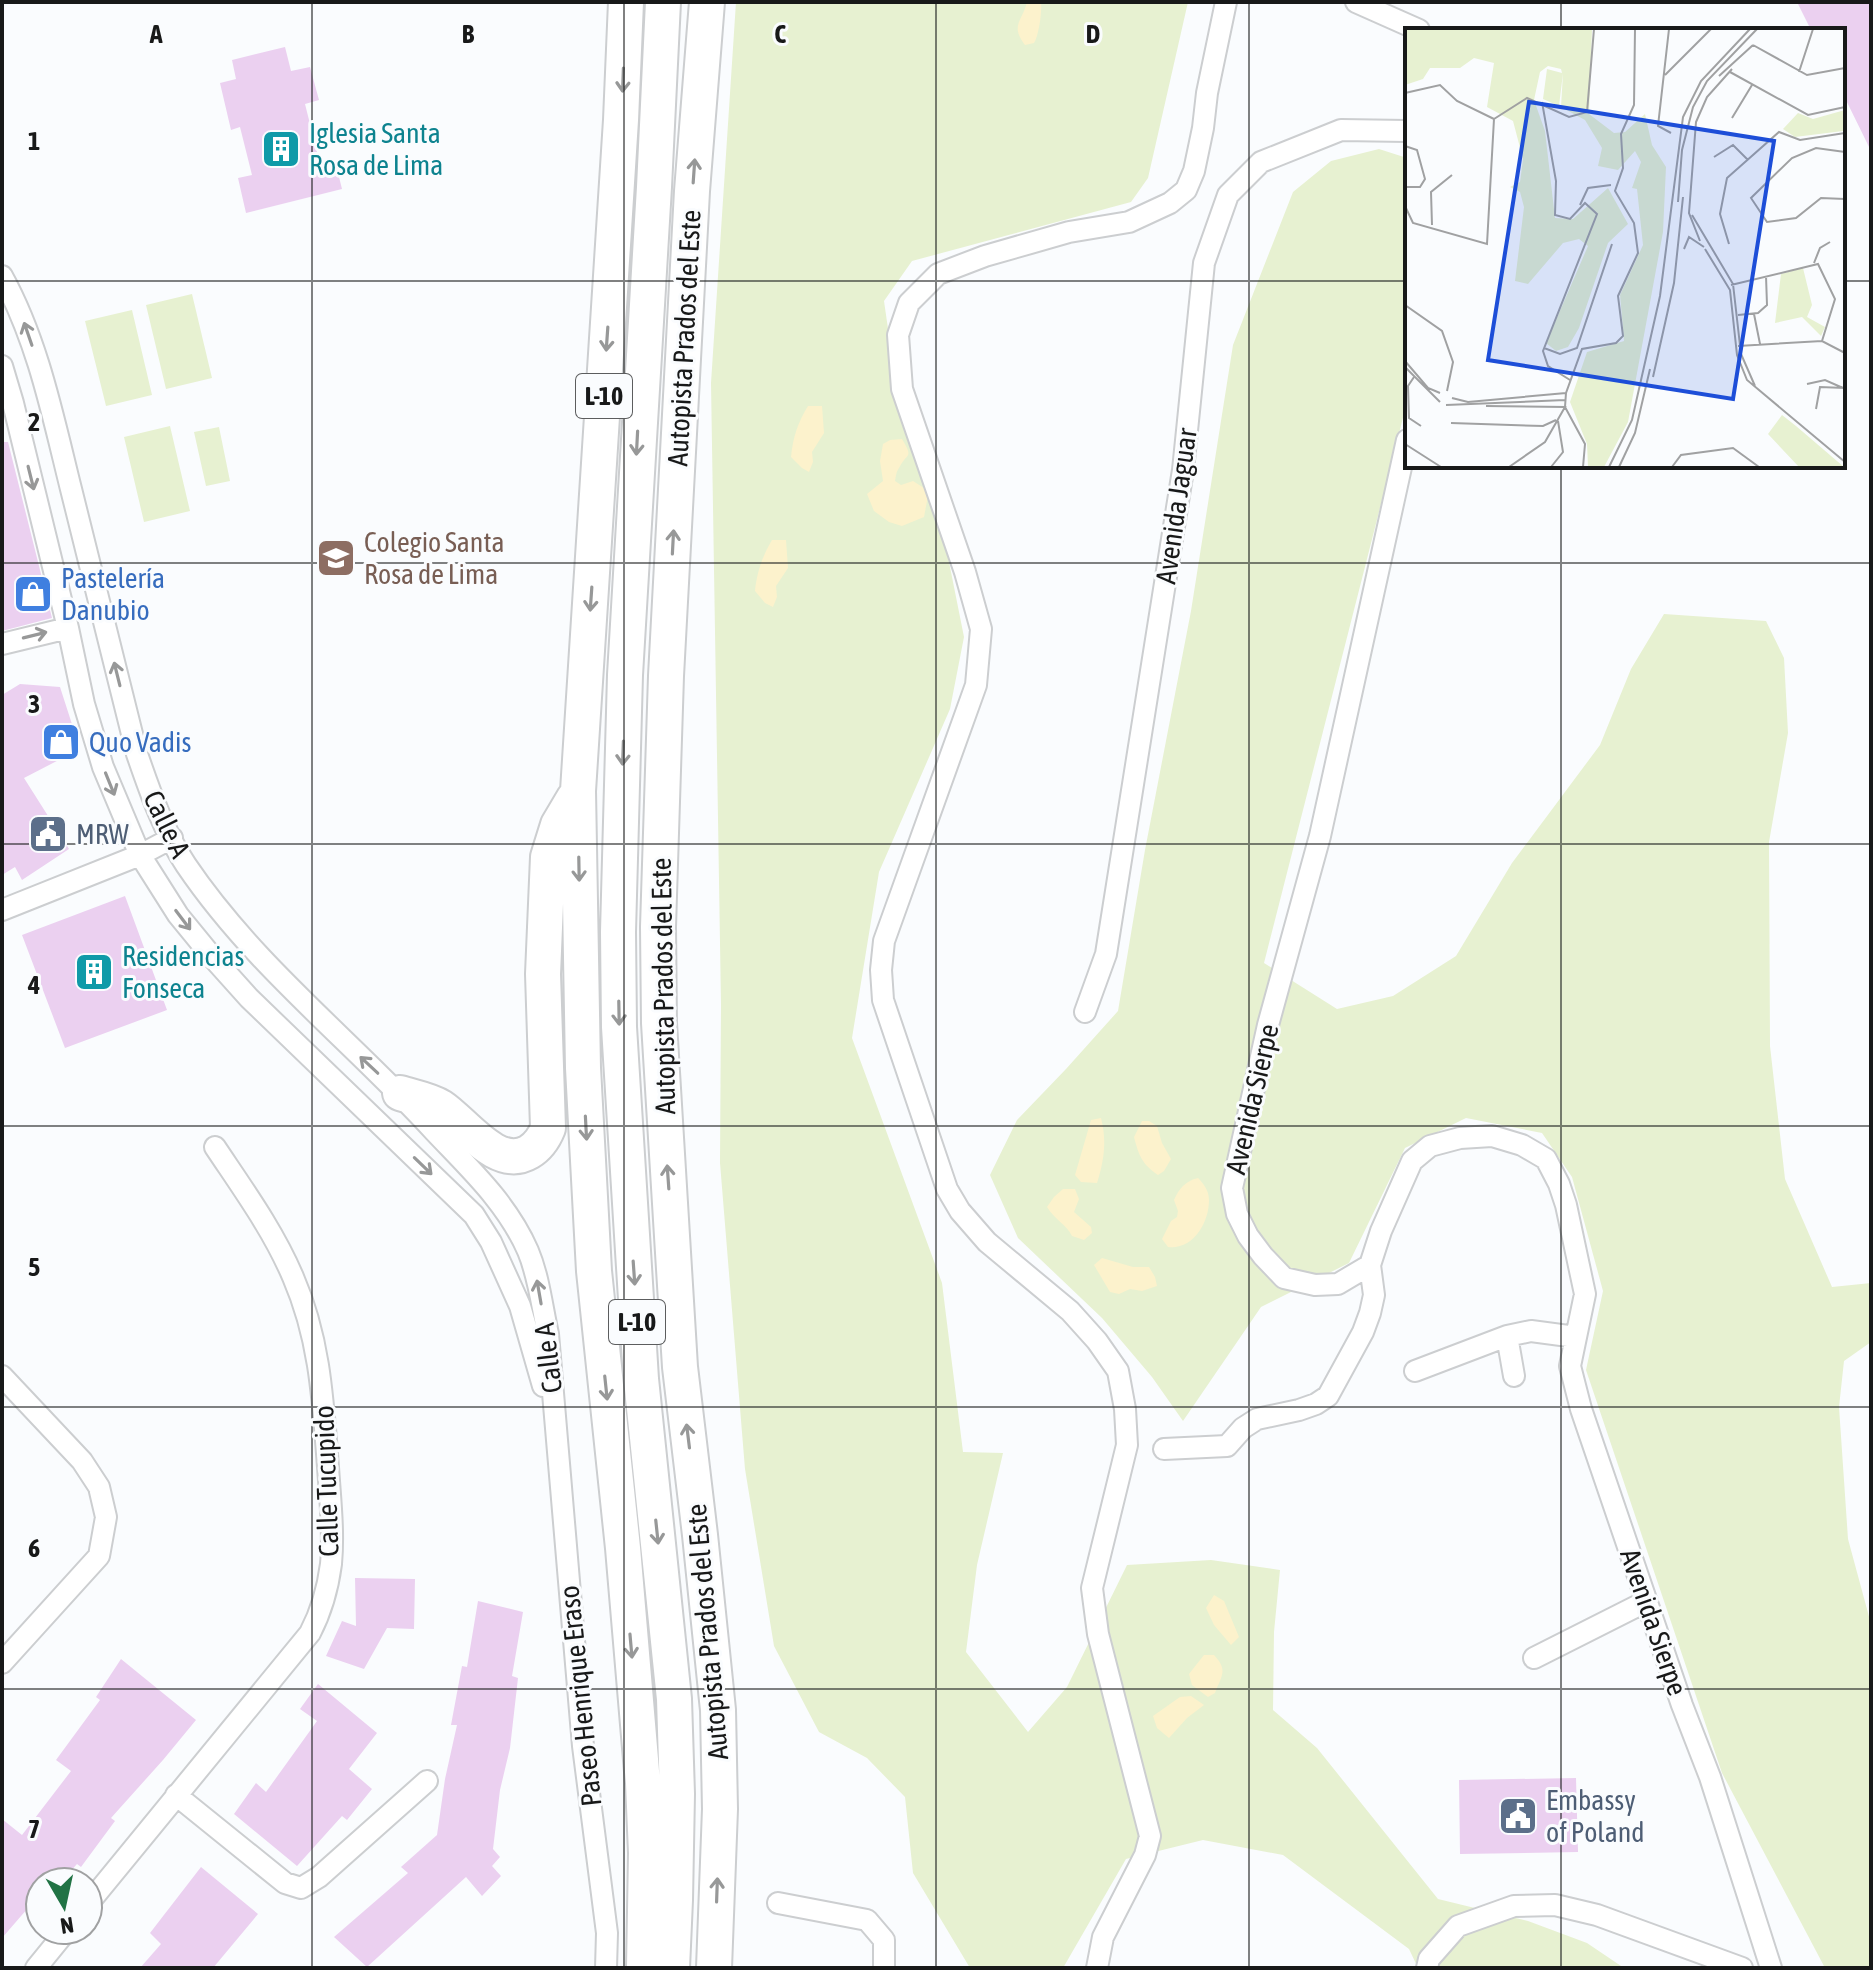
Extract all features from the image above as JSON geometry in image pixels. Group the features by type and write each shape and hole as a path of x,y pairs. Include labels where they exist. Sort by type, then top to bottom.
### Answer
{"highway":[{"name":"L-10","path":"578,791 626,2"},
{"name":"Autopista Prados del Este","path":"663,2 625,675 618,932 619,1027 641,1379 674,1699 677,1794 672,1968"},
{"name":"Autopista Prados del Este","path":"707,2 692,191 666,676 658,927 659,1023 680,1367 718,1710 720,1809 714,1968"},
{"path":"400,1093 440,1106 498,1153 520,1156 538,1145 544,1137 548,1128 543,974 548,857 558,825 578,791"},
{"path":"578,791 583,1068 593,1255 643,1783 646,1853 644,1968"}],"street":[{"path":"1097,1968 1103,1937 1145,1855 1150,1836 1098,1634 1092,1588 1127,1445 1125,1409 1118,1371 1097,1341 1070,1311 987,1242 960,1211 947,1189 883,1000 881,970 884,941 976,685 981,629 965,572 902,389 898,335 909,303 938,274 985,256 1069,232 1129,222 1170,203 1186,190 1194,171 1226,2"},
{"path":"1356,2 1414,28"},
{"name":"Avenida Jaguar","path":"1085,1012 1106,954 1178,501 1204,263 1228,195 1261,162 1341,130 1405,131"},
{"name":"Calle A","path":"2,276 29,333 47,395 137,754 154,803 185,864 250,947 349,1047 400,1093 499,1201 528,1252 537,1278 548,1334 555,1425"},
{"name":"Calle A","path":"2,366 8,404 68,628 84,704 103,767 140,855 178,915 249,998 474,1215 491,1242 520,1306 555,1425"},
{"path":"8,404 47,395"},
{"name":"Avenida Sierpe","path":"1405,449 1320,836 1268,1025 1232,1188 1237,1214 1248,1236 1284,1278 1315,1285 1338,1284 1370,1265 1381,1231 1412,1161 1430,1146 1460,1138 1492,1136 1522,1145 1546,1159 1566,1205 1585,1294 1570,1366 1581,1409 1682,1705 1710,1777 1771,1968"},
{"path":"2,644 68,628"},
{"path":"2,910 140,855 172,838"},
{"name":"Calle Tucupido","path":"104,1884 310,1633 320,1613 331,1565 331,1505 324,1404 319,1360 309,1319 273,1233 215,1147"},
{"path":"1164,1449 1227,1446 1243,1428 1257,1419 1299,1410 1328,1396 1370,1313 1374,1295 1370,1265"},
{"path":"1415,1371 1507,1336 1531,1331 1576,1337"},
{"path":"1507,1336 1514,1376"},
{"path":"2,1376 82,1461 99,1487 106,1517 99,1556 2,1663"},
{"name":"Paseo Henrique Eraso","path":"555,1425 583,1746 607,1933 606,1968"},
{"path":"1534,1658 1647,1601"},
{"path":"176,1795 285,1883 301,1888 319,1877 427,1781"},
{"path":"778,1903 867,1920 884,1940 884,1968"},
{"path":"1427,1968 1429,1959 1458,1926 1514,1906 1555,1905 1597,1915 1742,1968"},
{"path":"36,1968 54,1946"}],"green space":[{"path":"736,2 1188,2 1148,178 1131,202 912,261 884,301 897,391 940,517 964,637 950,709 879,872 852,1038 942,1283 963,1452 1003,1453 977,1565 966,1652 1028,1732 1067,1687 1127,1565 1211,1560 1280,1570 1274,1632 1273,1710 1317,1748 1438,1899 1528,1921 1587,1943 1624,1968 1418,1968 1409,1949 1283,1855 1203,1840 1126,1859 1063,1968 970,1968 913,1873 905,1797 867,1758 819,1732 774,1646 745,1469 720,1163 721,1005 711,383"},
{"path":"1379,149 1405,157 1405,410 1264,963 1337,1009 1393,996 1456,956 1512,863 1600,745 1631,669 1664,614 1766,621 1784,658 1788,733 1769,842 1770,1046 1785,1179 1832,1287 1871,1283 1871,1342 1844,1361 1839,1407 1848,1539 1871,1624 1871,1968 1825,1968 1722,1773 1586,1370 1603,1291 1572,1177 1542,1133 1466,1118 1405,1148 1349,1263 1261,1307 1183,1421 1152,1377 1102,1318 1018,1238 990,1175 1017,1120 1118,1011 1191,611 1233,345 1293,192 1331,161"},
{"path":"192,294 212,378 166,389 146,305"},
{"path":"132,310 152,395 106,406 85,321"},
{"path":"170,426 190,511 144,522 124,437"},
{"path":"219,427 230,481 206,486 194,432"}],"sand":[{"path":"1027,2 1041,2 1041,12 1036,39 1034,43 1025,45 1018,33 1018,24"},
{"path":"808,406 822,406 824,433 812,452 813,462 809,472 791,457 796,430"},
{"path":"902,439 908,455 897,471 895,481 901,485 913,481 927,490 927,501 924,517 902,526 889,522 874,511 867,494 883,481 880,461 883,444"},
{"path":"772,540 786,540 788,568 776,586 777,597 773,607 755,591 760,565"},
{"path":"1101,1118 1104,1151 1097,1183 1081,1182 1075,1175 1091,1120"},
{"path":"1142,1121 1157,1126 1171,1159 1158,1175 1145,1163 1136,1144 1134,1137"},
{"path":"1198,1178 1209,1197 1203,1226 1192,1240 1177,1247 1168,1247 1162,1239 1171,1221 1177,1217 1174,1200 1183,1186"},
{"path":"1063,1189 1075,1189 1079,1199 1074,1212 1091,1227 1092,1233 1084,1240 1072,1236 1047,1207"},
{"path":"1102,1258 1133,1267 1149,1267 1157,1286 1142,1291 1130,1289 1119,1294 1110,1292 1094,1265"},
{"path":"1214,1595 1224,1601 1239,1637 1231,1645 1214,1625 1206,1608"},
{"path":"1204,1655 1214,1655 1222,1669 1215,1693 1208,1697 1192,1685 1189,1674"},
{"path":"1191,1696 1204,1705 1169,1738 1157,1728 1153,1716 1180,1697"}],"building":[{"path":"1797,2 1871,2 1871,151 1845,98 1845,28 1810,28"},
{"name":"Iglesia Santa Rosa de Lima","path":"285,47 291,71 310,67 319,100 305,104 322,172 337,169 342,189 246,213 238,178 252,175 240,127 231,130 220,83 236,79 232,60"},
{"path":"2,442 8,442 52,618 2,631"},
{"path":"20,684 60,687 80,749 24,778 69,849 22,880 15,867 2,875 2,695"},
{"name":"Residencias Fonseca","path":"125,896 167,1010 65,1048 22,935"},
{"path":"355,1578 415,1579 414,1629 387,1628 364,1669 326,1656 342,1621 356,1626"},
{"path":"478,1601 523,1612 512,1676 518,1678 510,1748 500,1790 493,1849 500,1857 492,1866 501,1876 482,1896 466,1877 367,1967 334,1937 408,1873 401,1867 437,1835 457,1725 451,1725 462,1666 467,1667"},
{"path":"121,1659 196,1720 111,1818 115,1821 82,1866 24,1866 24,1913 2,1938 2,1819 22,1835 71,1771 56,1760 100,1700 96,1697"},
{"path":"318,1684 377,1733 349,1769 372,1789 347,1820 342,1816 297,1866 234,1814 256,1783 266,1792 317,1721 300,1709"},
{"name":"Embassy of Poland","path":"1576,1778 1578,1852 1460,1854 1459,1780"},
{"path":"201,1867 258,1914 213,1968 140,1968 161,1944 150,1933"}],"place":[{"name":"Iglesia Santa Rosa de Lima","path":"281,149"},
{"name":"Colegio Santa Rosa de Lima","path":"336,558"},
{"name":"Pastelería Danubio","path":"33,594"},
{"name":"Quo Vadis","path":"61,742"},
{"name":"MRW","path":"48,834"},
{"name":"Residencias Fonseca","path":"94,972"},
{"name":"Embassy of Poland","path":"1518,1816"}]}
